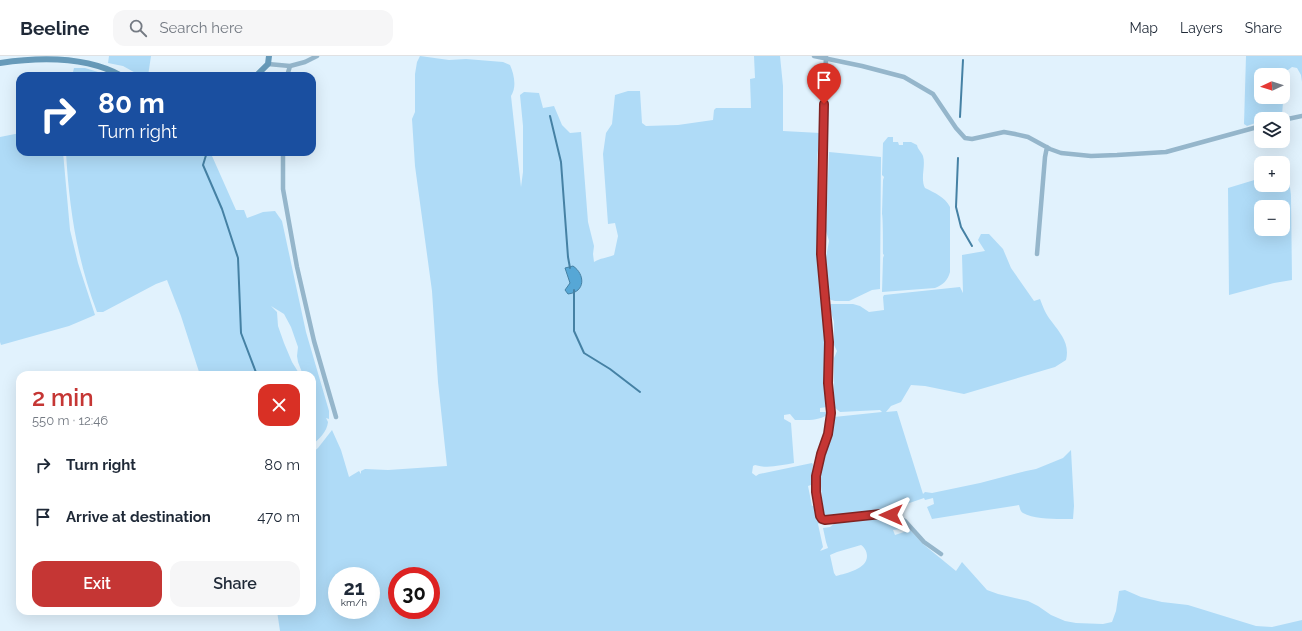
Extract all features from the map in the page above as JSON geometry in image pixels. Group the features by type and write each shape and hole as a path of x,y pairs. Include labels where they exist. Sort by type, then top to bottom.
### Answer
{"street":[{"path":"260,72 268,64 268,56"},
{"path":"268,64 290,66 305,62 317,56"},
{"path":"814,56 826,57 897,75 910,81 932,94 958,132 965,138 972,139 994,133 1010,133 1028,137 1047,148 1061,153 1091,156 1166,152 1254,128"},
{"path":"826,57 822,147 821,254 829,342 828,383 831,413 828,434 821,454 816,476 816,492 820,516 825,520 881,514 895,516 905,521 924,542 941,554"},
{"path":"0,63 23,60 59,59 87,62 116,72"},
{"path":"289,72 290,66"},
{"path":"1290,119 1302,116"},
{"path":"1038,254 1045,157 1047,148"},
{"path":"282,156 283,189 297,267 314,341 336,417"}],"shaded area":[{"path":"109,56 151,56 149,72 134,72 123,66 108,63"},
{"path":"420,56 449,60 466,59 503,62 510,65 514,80 514,89 511,96 521,187 523,172 523,126 520,95 524,92 539,93 543,108 554,106 562,125 570,133 581,132 588,222 594,246 594,262 614,255 618,236 615,223 608,224 603,154 606,133 612,124 615,95 628,91 640,91 642,123 646,126 678,125 713,120 714,110 716,108 751,108 750,79 755,78 754,56 780,56 783,86 783,131 820,133 817,160 817,254 821,295 827,332 827,407 820,408 820,412 828,412 827,415 823,417 812,420 795,420 790,414 784,415 784,419 791,423 794,463 769,467 755,465 753,466 752,473 756,476 759,474 812,463 811,485 808,486 812,506 816,505 823,547 820,551 828,548 823,528 830,527 838,521 882,515 899,519 908,528 893,530 895,535 910,530 923,544 956,571 962,562 987,590 1028,601 1051,615 1065,621 1103,624 1112,622 1116,611 1119,591 1125,590 1141,597 1162,602 1188,605 1256,626 1272,627 1302,620 1302,631 280,631 278,615 316,615 316,450 332,430 341,450 349,477 359,471 361,474 361,471 365,469 388,470 447,466 438,382 432,291 415,166 412,119 415,112 415,74 417,62","holes":["861,545 865,549 867,556 864,564 856,570 836,576 830,555"]},
{"path":"1246,56 1302,56 1302,82 1301,75 1297,68 1254,68 1254,104 1283,104 1282,112 1254,112 1254,124 1247,126 1244,124"},
{"path":"74,68 85,68 98,72 73,72"},
{"path":"16,134 16,156 63,156 70,230 78,263 95,315 69,326 1,345 0,342 0,137"},
{"path":"888,137 893,137 893,142 898,142 899,145 903,145 903,142 911,142 917,145 924,160 923,180 925,188 943,198 950,207 950,272 945,282 935,288 882,292 884,255 882,214 884,177 882,175 883,143"},
{"path":"829,152 881,157 880,289 872,290 849,301 835,301 829,298 825,263 829,241 826,231"},
{"path":"66,156 212,156 236,210 244,210 247,218 263,212 275,211 282,221 306,332 329,411 329,419 326,418 328,422 326,429 320,438 316,442 316,371 301,371 297,356 298,347 291,327 284,314 271,306 277,312 278,326 292,362 298,371 199,371 181,316 167,280 156,284 103,312 97,312 79,253 69,193"},
{"path":"1254,180 1254,192 1290,192 1290,187 1292,280 1274,283 1229,295 1228,188"},
{"path":"981,234 989,234 1003,249 1011,268 1034,301 1040,299 1048,317 1059,331 1066,344 1066,360 1055,367 964,394 925,386 911,385 901,402 891,406 886,412 897,411 923,494 925,492 932,493 980,483 1036,469 1063,458 1071,450 1074,506 1073,519 1047,519 1034,517 1023,513 1019,505 932,519 927,507 934,504 933,498 925,500 924,498 886,511 827,516 824,514 823,509 820,474 832,433 834,417 882,412 880,410 840,412 834,407 834,358 837,351 834,345 834,322 829,305 853,304 860,306 869,312 884,310 884,295 960,287 963,293 962,255 985,251 978,240"},
{"path":"573,266 580,273 582,282 578,290 574,293 568,294 565,290 570,283 565,268"}],"waterway":[{"path":"960,117 963,60"},
{"path":"550,116 561,162 570,268"},
{"path":"206,156 203,165 222,209 238,258 241,333 255,371"},
{"path":"958,158 956,207 961,227 972,246"},
{"path":"574,290 574,331 584,353 610,369 640,392"}],"route":[{"path":"824,104 821,254 828,326 828,383 831,413 828,434 821,454 816,476 816,492 820,516 825,520 881,514 891,515"}]}
